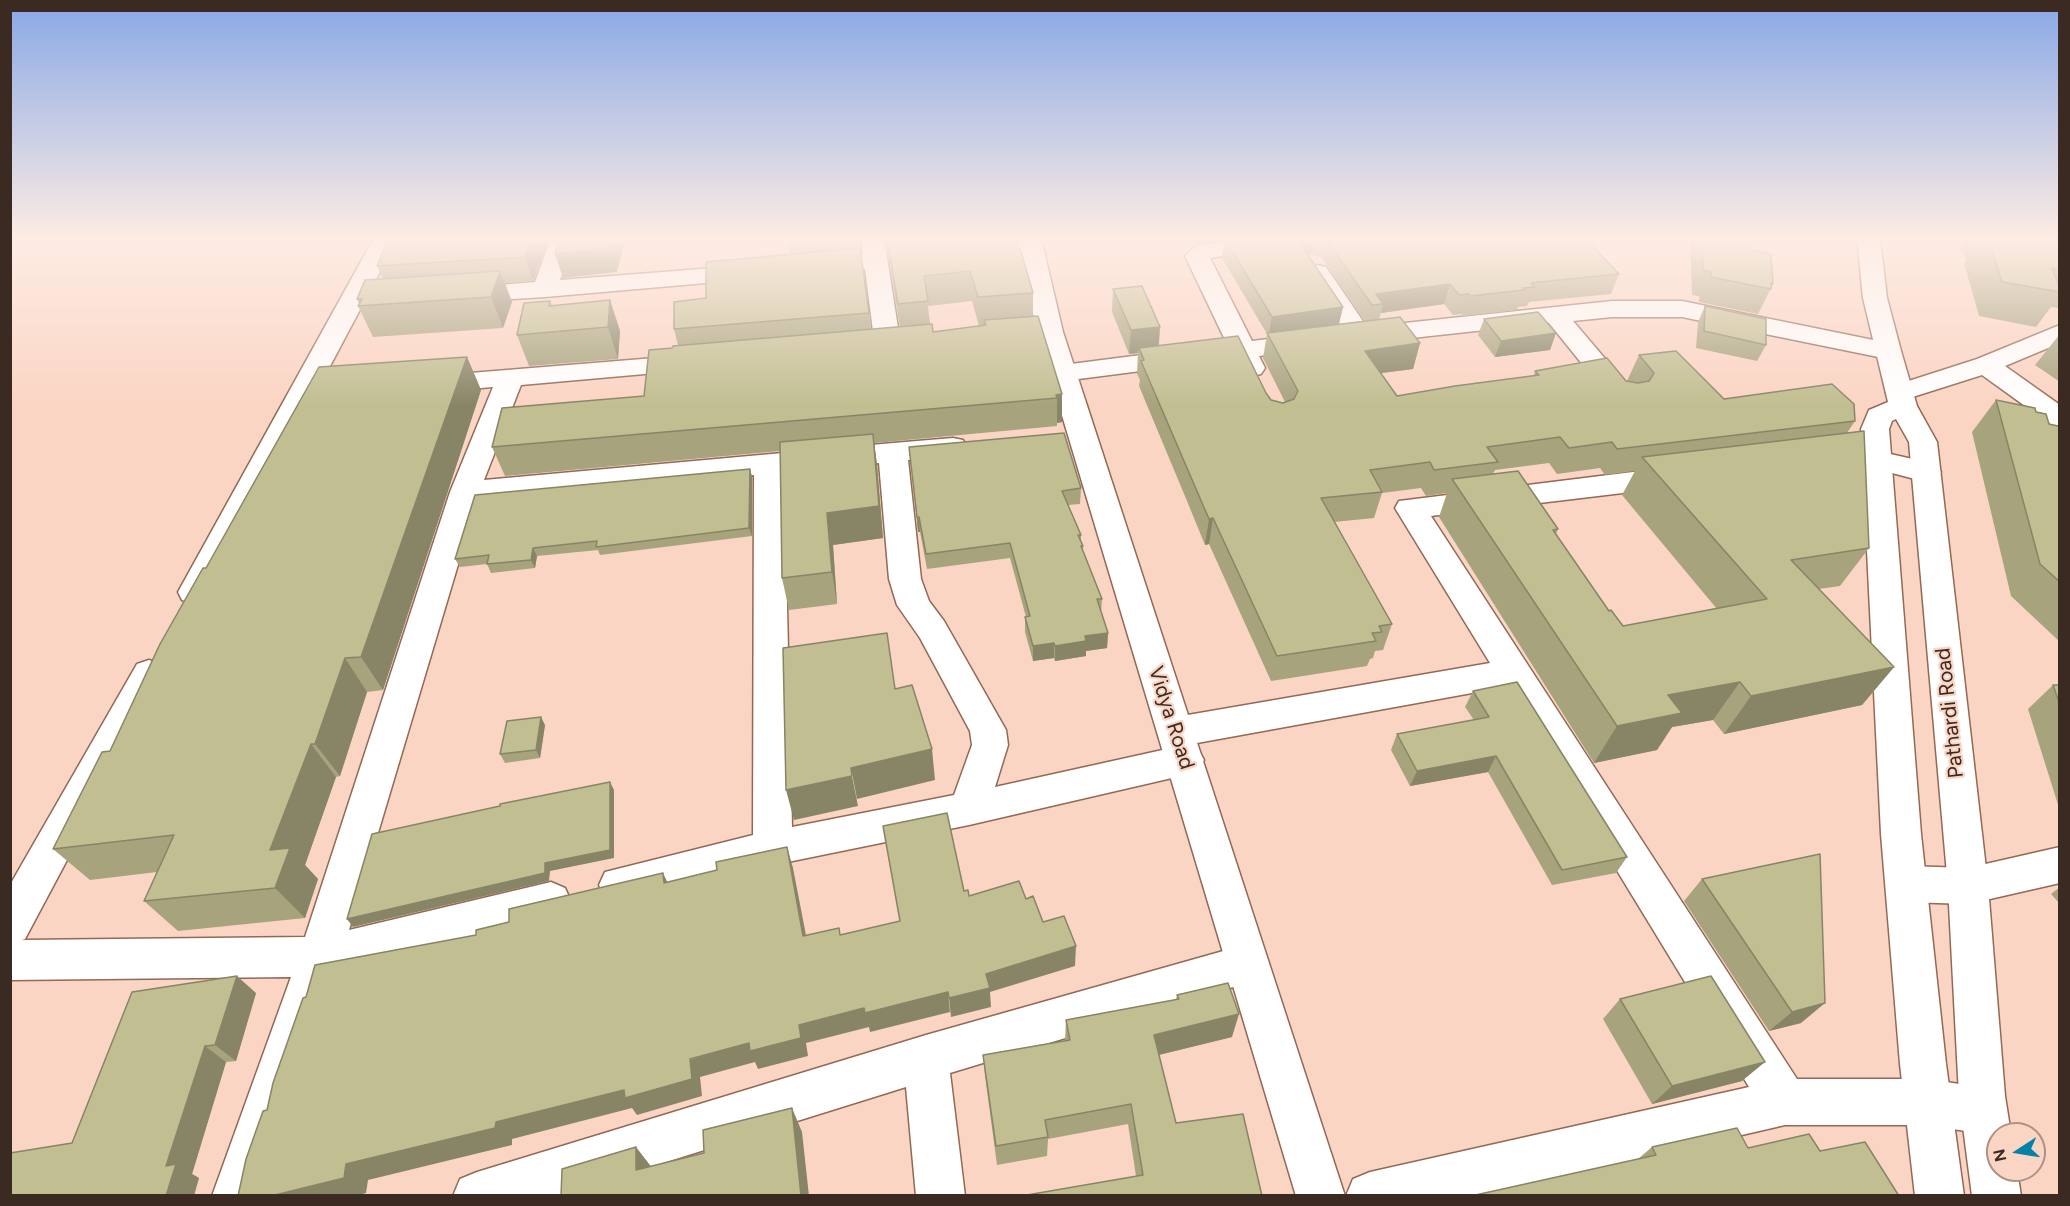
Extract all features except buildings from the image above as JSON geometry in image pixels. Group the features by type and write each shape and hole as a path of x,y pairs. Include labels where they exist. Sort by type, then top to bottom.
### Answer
{"street":[{"path":"183,612 302,392 364,294"},
{"path":"442,297 482,294"},
{"path":"880,294 888,347"},
{"name":"Vidya Road","path":"1035,294 1039,333 1064,373 1071,436 1180,746 1321,1196"},
{"path":"1216,294 1263,389"},
{"path":"1332,294 1359,335"},
{"name":"Pathardi Road","path":"1875,294 1902,400 1923,442 1968,886 1984,1111 1997,1196"},
{"path":"1064,373 1359,335 1612,309 1682,309 1888,351"},
{"path":"1556,316 1626,399"},
{"path":"1940,1196 1906,884 1875,429 1879,416 1902,400 2060,333"},
{"path":"404,386 711,362"},
{"path":"1986,365 2060,418"},
{"path":"236,1196 320,957 465,492 510,378"},
{"path":"302,392 336,390"},
{"path":"465,492 976,445"},
{"path":"893,452 905,579 914,605 932,630 988,730 990,745 969,809"},
{"path":"1814,461 1850,457 1877,460 1926,472"},
{"path":"770,464 773,848"},
{"path":"1707,473 1410,508 1785,1102"},
{"path":"10,925 166,644"},
{"path":"10,960 320,957 773,848 969,809 1180,746 1514,672"},
{"path":"1906,884 1968,886 2060,865"},
{"path":"477,1196 926,1058 1248,964"},
{"path":"926,1058 941,1196"},
{"path":"1370,1196 1785,1102 1928,1102 1984,1111"}]}
